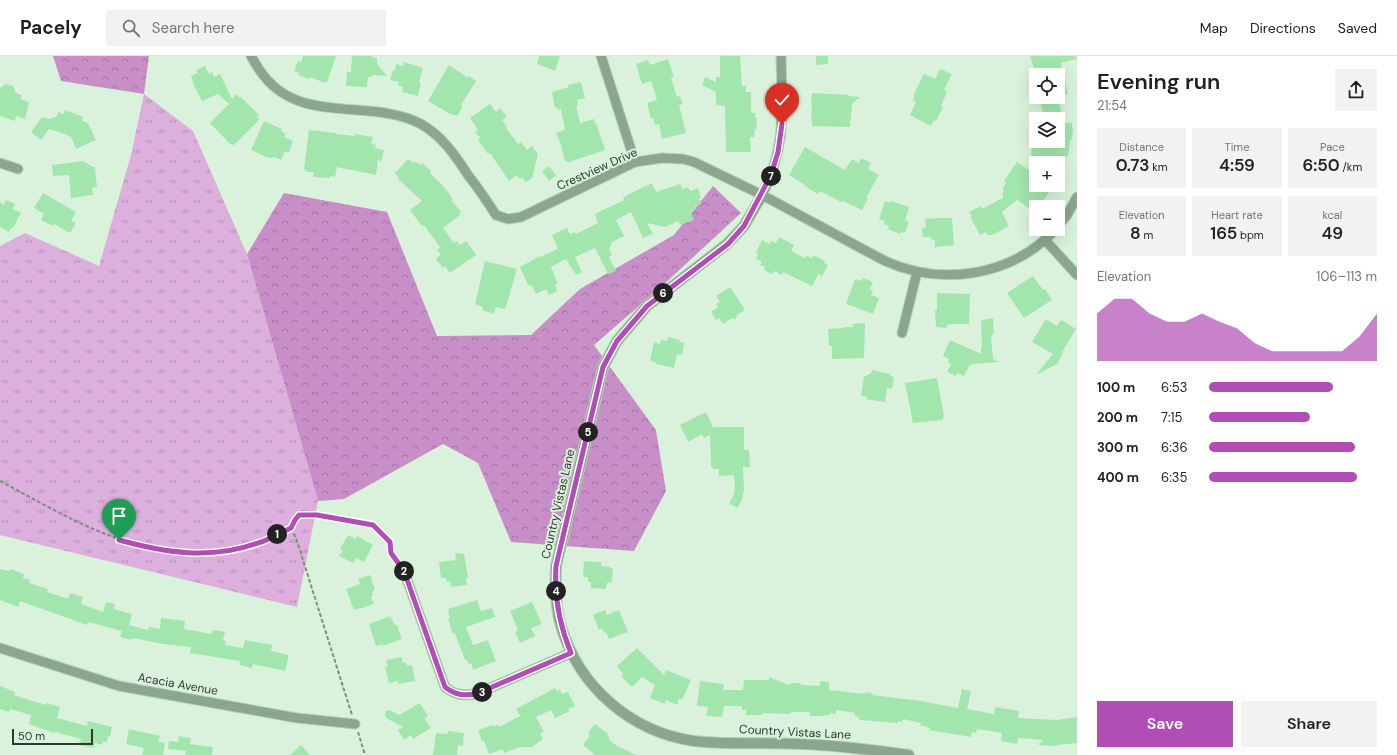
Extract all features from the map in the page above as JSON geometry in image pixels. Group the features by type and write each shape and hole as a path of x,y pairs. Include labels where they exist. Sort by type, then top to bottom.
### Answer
{"street":[{"name":"Crestview Drive","path":"251,56 264,77 272,85 281,92 300,102 321,107 387,113 412,120 431,131 452,150 496,215 508,219 521,217 635,162 662,158 683,159 694,162 762,195 885,261 901,268 917,272 958,274 986,270 1016,259 1049,236"},
{"path":"601,56 635,162"},
{"name":"Country Vistas Lane","path":"781,56 781,138 775,165 762,195 744,226 728,244 647,306 617,341 603,367 556,566 556,596 558,610 561,625 571,653 588,679 609,702 635,720 663,734 694,741 802,744 866,752 909,755"},
{"path":"0,163 18,169"},
{"path":"1065,217 1077,197"},
{"path":"1045,240 1077,275"},
{"path":"902,333 917,272"},
{"path":"404,571 445,687 451,692 464,696 476,694 571,653"},
{"name":"Acacia Avenue","path":"0,648 119,686 297,718 355,724"}],"path":[{"path":"0,481 75,521 119,540 138,546 179,553 216,553 258,543 291,528 299,515 317,515 373,525 390,542 391,553 404,571"},
{"path":"291,528 296,538 365,755"}],"green space":[{"path":"53,56 149,56 144,94 61,81"},
{"path":"144,94 193,131 247,254 318,501 297,607 0,535 0,246 25,233 99,266 131,155"},
{"path":"713,186 741,213 661,287 594,345 656,430 666,491 634,551 511,542 478,463 443,444 344,499 318,501 247,254 284,193 387,212 437,336 531,335 580,289 674,235"}],"building":[{"path":"303,56 336,56 327,82 325,83 310,77 309,79 298,75 299,73 294,71 298,61 301,62"},
{"path":"352,56 372,56 377,58 377,64 387,76 373,75 372,77 368,77 367,87 346,86 347,72 351,72"},
{"path":"539,56 560,56 555,71 537,64"},
{"path":"720,56 740,56 742,86 746,86 746,92 751,92 751,113 755,113 756,117 757,129 755,129 754,137 750,137 751,152 726,152 725,106 716,105 716,92 702,85 705,77 716,82 716,77 720,77"},
{"path":"816,56 828,56 828,64 816,65"},
{"path":"1030,56 1076,56 1077,59 1061,63 1062,68 1034,68"},
{"path":"668,59 674,77 671,78 677,97 680,96 683,104 679,105 686,133 662,139 659,124 655,125 653,118 651,119 647,103 657,100 651,81 642,84 636,64 648,60 650,65"},
{"path":"404,62 423,68 419,83 421,83 418,96 402,92 403,87 398,85 399,82 390,80 396,64 403,66"},
{"path":"449,65 468,78 469,76 476,81 461,105 463,106 457,116 452,115 428,101"},
{"path":"205,66 209,74 212,72 214,77 220,74 232,99 236,94 259,115 256,117 260,119 234,145 230,144 210,123 229,104 218,94 202,101 195,88 191,76 198,73 196,70"},
{"path":"940,69 952,74 944,90 947,91 941,107 943,107 936,121 934,120 931,126 910,115 916,102 913,100 915,92 924,74 935,79"},
{"path":"1065,81 1068,94 1065,95"},
{"path":"581,82 585,98 577,100 578,105 576,105 580,123 594,119 605,150 569,162 565,161 560,141 556,133 565,130 561,109 558,110 557,107 555,108 552,92 569,87 568,85"},
{"path":"6,84 13,86 16,93 22,95 21,99 29,102 25,119 16,116 15,121 0,116 0,88"},
{"path":"812,93 860,97 852,104 850,127 812,126"},
{"path":"490,104 496,112 500,108 507,117 502,120 518,144 521,142 527,150 532,146 538,154 532,178 526,182 522,177 520,179 517,175 509,181 490,153 488,154 478,140 480,138 475,132 478,130 470,118"},
{"path":"1041,104 1060,104 1061,112 1043,112"},
{"path":"65,110 83,117 82,121 88,123 96,140 76,149 71,137 62,133 49,129 41,140 31,132 42,117 50,119 57,116 58,112 64,114"},
{"path":"264,121 282,129 281,131 286,134 284,137 293,141 289,153 285,151 281,160 274,157 266,157 251,150"},
{"path":"1065,122 1072,123 1072,140 1070,140 1067,157 1031,156 1032,148 1065,148"},
{"path":"309,130 373,137 371,144 376,145 375,148 384,150 381,162 378,159 376,175 337,167 335,177 313,177 314,172 307,172 304,169"},
{"path":"805,147 845,170 852,159 859,163 861,158 871,163 868,169 879,175 866,198 868,199 862,210 843,201 841,202 820,191 818,194 789,175"},
{"path":"407,160 410,160 413,163 415,161 420,165 422,163 431,171 430,173 446,189 453,199 451,200 461,212 459,213 460,215 443,228 454,243 457,241 460,245 466,241 476,255 450,273 445,266 443,268 436,259 441,255 437,250 440,247 424,225 422,226 410,210 422,201 398,179 399,178 395,173"},
{"path":"83,161 95,167 97,187 92,188 93,195 71,198 69,175 53,176 52,165"},
{"path":"1017,162 1029,170 1029,192 1049,192 1044,200 1029,200 1029,208 1017,200 1002,212 1009,226 992,235 987,235 986,232 980,235 970,217 972,216 969,212 981,206 982,209 1003,198 1003,188 1006,183 1004,181"},
{"path":"549,166 556,175 549,181 542,171"},
{"path":"652,183 656,192 680,184 683,189 688,187 690,191 698,188 701,204 695,206 696,209 691,212 694,220 680,225 678,221 665,227 647,223 653,234 643,238 631,212 616,220 624,236 612,242 609,250 612,255 609,257 616,271 608,274 595,248 575,257 582,272 576,275 566,259 551,267 558,284 555,285 557,291 549,295 546,289 536,294 532,286 528,285 520,267 540,256 558,249 552,235 567,228 570,234 575,232 576,234 598,223 595,214 624,200 623,197"},
{"path":"43,193 76,212 71,221 76,223 70,233 54,224 53,226 41,220 44,214 34,208"},
{"path":"6,200 15,204 12,209 21,213 13,228 12,227 9,232 0,227 0,202 4,205"},
{"path":"885,201 891,203 891,201 909,207 905,220 909,222 905,233 901,232 900,234 888,229 889,226 884,224 885,221 879,219"},
{"path":"952,218 954,245 935,247 935,240 932,240 931,237 923,237 922,227 926,228 925,219"},
{"path":"779,237 794,245 791,251 805,258 807,256 812,258 813,255 825,261 824,263 828,265 822,276 818,274 812,286 783,272 782,275 774,271 772,274 764,270 765,267 760,265 762,262 756,259 758,254 756,252 762,240 770,244 771,241 776,243"},
{"path":"485,261 517,269 505,309 496,307 494,314 482,310 483,307 475,304"},
{"path":"1033,276 1043,290 1045,289 1052,300 1024,318 1007,293"},
{"path":"863,278 873,282 870,289 873,291 871,295 879,298 873,314 846,304 855,279 862,281"},
{"path":"730,287 745,310 737,315 736,319 732,318 723,324 719,318 716,320 711,312 718,307 716,304 720,302 716,296"},
{"path":"937,293 970,294 969,324 947,325 947,328 936,327 935,310 937,310"},
{"path":"993,318 994,334 992,334 993,337 991,337 993,359 999,362 973,364 969,366 964,376 957,373 956,376 947,372 951,364 948,363 949,359 943,356 950,340 981,354 981,320"},
{"path":"1046,319 1057,326 1061,320 1076,329 1062,352 1063,353 1057,364 1036,375 1053,354 1032,342"},
{"path":"865,323 864,358 832,359 832,346 829,346 828,329 853,327 853,324"},
{"path":"668,337 680,340 679,342 684,343 682,355 677,354 674,368 650,361 654,342 660,344 661,340 667,341"},
{"path":"872,370 890,374 890,376 894,377 892,389 887,388 885,402 866,399 867,397 861,396 864,377 871,373"},
{"path":"937,378 944,416 942,420 913,423 905,383"},
{"path":"706,412 713,427 744,427 744,450 749,450 750,467 743,467 744,490 742,500 737,508 729,503 733,497 735,489 734,475 719,476 719,469 714,469 711,466 710,435 704,438 702,434 688,442 680,425"},
{"path":"348,535 356,539 357,536 373,545 364,562 356,558 353,563 339,556 343,550 340,549"},
{"path":"455,553 464,554 468,578 466,578 467,585 451,587 450,581 447,582 446,578 441,578 439,562 456,560"},
{"path":"584,561 601,562 601,566 613,568 612,582 607,583 606,589 591,588 591,582 588,582 588,577 583,577"},
{"path":"0,569 9,571 10,569 24,574 23,578 30,580 29,583 48,589 47,592 68,599 70,593 83,597 81,604 103,612 106,602 115,604 114,609 132,614 129,625 148,630 149,627 160,629 161,618 185,621 184,629 212,634 213,630 225,632 223,640 226,641 225,645 243,648 245,640 272,645 271,651 289,655 285,671 253,664 252,668 239,665 240,661 190,653 191,647 162,644 133,638 132,640 120,637 122,631 88,622 87,625 20,601 18,607 0,600"},
{"path":"370,575 375,590 372,592 373,596 371,597 374,604 354,610 346,589 360,584 358,579"},
{"path":"477,600 481,611 492,608 495,617 466,627 473,645 488,640 496,661 473,670 471,663 469,664 467,660 465,660 455,633 453,634 448,619 450,619 448,609"},
{"path":"532,602 542,624 531,628 535,636 520,643 515,632 518,630 510,611"},
{"path":"605,610 607,615 619,610 628,632 609,639 606,632 604,633 602,628 599,630 593,615"},
{"path":"390,616 395,625 397,625 402,639 383,646 383,644 376,646 369,624"},
{"path":"637,648 664,675 666,670 691,680 682,700 679,699 677,705 666,700 665,704 650,698 655,685 642,677 632,687 621,676 623,674 617,666"},
{"path":"402,657 403,663 406,662 407,666 412,665 415,681 398,684 398,681 389,683 385,667 388,667 386,660"},
{"path":"769,677 789,685 791,683 800,683 801,685 820,686 820,681 829,682 829,690 865,694 865,692 873,693 872,695 921,701 958,708 962,689 971,691 967,709 994,714 995,707 1019,711 1018,718 1057,720 1077,717 1077,743 1057,746 1038,745 1043,740 1018,738 1017,744 1001,741 1002,733 977,729 976,733 972,732 971,737 929,730 930,728 920,725 921,723 903,719 902,722 898,721 898,723 859,720 859,717 855,716 855,713 836,710 836,714 830,713 830,715 825,716 810,716 810,712 791,712 791,714 762,713 762,715 746,715 746,710 742,710 742,706 724,706 722,717 706,716 708,707 697,706 700,681 724,684 723,690 743,690 744,680 769,680"},
{"path":"0,686 15,692 14,695 46,705 47,703 60,707 57,718 87,726 88,721 112,727 110,737 108,736 107,742 103,741 102,745 95,743 94,748 79,745 81,739 54,733 29,724 31,715 10,709 9,712 0,709"},
{"path":"555,688 556,691 560,690 562,694 568,692 575,706 568,709 570,711 555,718 551,710 536,717 544,732 540,734 543,739 532,747 521,747 504,753 503,749 489,754 478,730 493,725 498,725 499,727 520,716 516,709"},
{"path":"420,703 428,716 424,718 431,728 413,739 411,735 404,740 398,730 403,727 386,718 386,711 390,710 399,715"},
{"path":"595,724 608,734 607,735 610,738 608,739 617,746 636,755 595,755 583,745 590,736 588,733"},
{"path":"129,729 160,736 158,742 165,743 163,755 142,755 144,748 126,744"},
{"path":"448,731 464,733 463,746 458,745 457,755 433,755 436,733 448,734"},
{"path":"179,736 191,738 190,744 213,747 212,755 185,755 186,751 168,749 169,741 178,742"},
{"path":"301,745 310,755 290,755"}],"route":[{"path":"119,540 138,546 179,553 216,553 258,543 291,528 299,515 317,515 353,520 373,525 390,542 391,553 404,571 445,687 451,692 464,696 476,694 571,653 561,625 558,610 555,581 556,566 603,367 617,341 647,306 728,244 744,226 762,195 775,165 781,138 782,124"}]}
